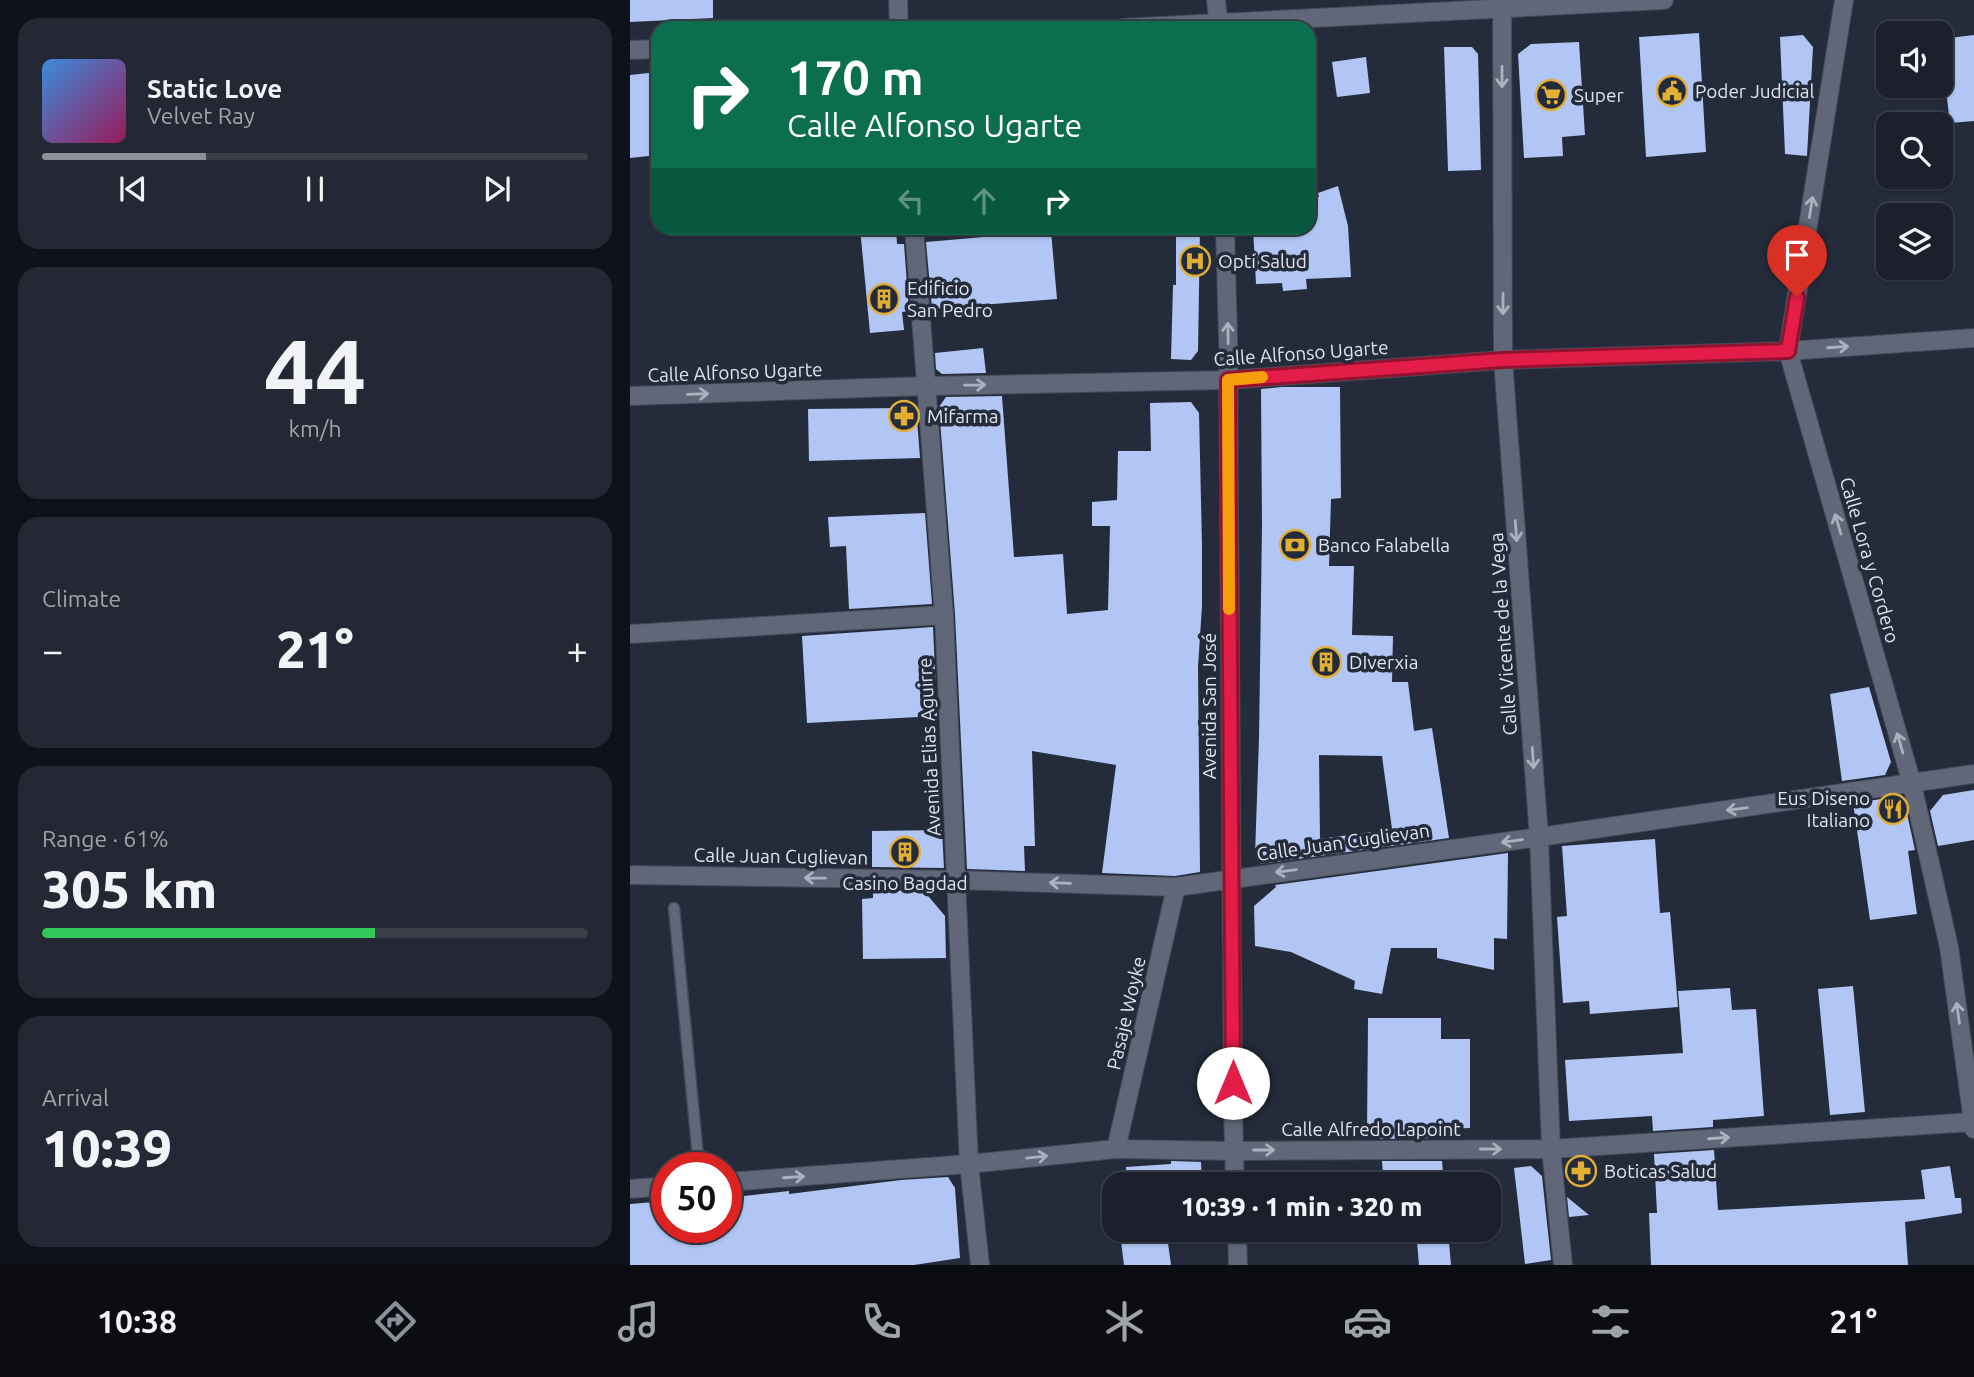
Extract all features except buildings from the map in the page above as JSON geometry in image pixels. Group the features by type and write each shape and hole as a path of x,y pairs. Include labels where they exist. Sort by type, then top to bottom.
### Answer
{"street":[{"path":"898,0 899,21"},
{"path":"1216,0 1218,21"},
{"path":"1283,21 1502,4 1664,0"},
{"name":"Calle Lora y Cordero","path":"1844,0 1788,351 1912,784 1949,947 1974,1124"},
{"name":"Calle Vicente de la Vega","path":"1502,4 1503,360 1539,837 1551,1149 1563,1265"},
{"path":"630,50 651,49"},
{"name":"Avenida Elias Aguirre","path":"915,235 944,615 969,1164 980,1265"},
{"name":"Avenida San José","path":"1225,235 1235,1172"},
{"name":"Calle Alfonso Ugarte","path":"630,396 1228,380 1503,360 1788,351 1974,338"},
{"path":"630,634 944,615"},
{"name":"Calle Juan Cuglievan","path":"630,875 957,880 1176,887 1974,774"},
{"name":"Pasaje Woyke","path":"1116,1149 1176,887"},
{"name":"Calle Alfredo Lapoint","path":"742,1181 969,1164 1116,1149 1551,1149 1974,1124"},
{"path":"630,1189 651,1187"},
{"path":"1237,1242 1238,1265"}],"lane":[{"path":"674,908 698,1152"}],"slow traffic":[{"path":"1229,609 1228,380 1262,377"}],"place":[{"name":"Poder Judicial","path":"1672,91"},
{"name":"Super","path":"1551,95"},
{"name":"Opti Salud","path":"1195,261"},
{"name":"Edificio San Pedro","path":"884,299"},
{"name":"Mifarma","path":"904,416"},
{"name":"Banco Falabella","path":"1295,545"},
{"name":"DIverxia","path":"1326,662"},
{"name":"Eus Diseno Italiano","path":"1893,809"},
{"name":"Casino Bagdad","path":"905,852"},
{"name":"Boticas Salud","path":"1581,1171"}],"route":[{"path":"1233,1083 1228,380 1503,360 1788,351 1797,297"}]}
